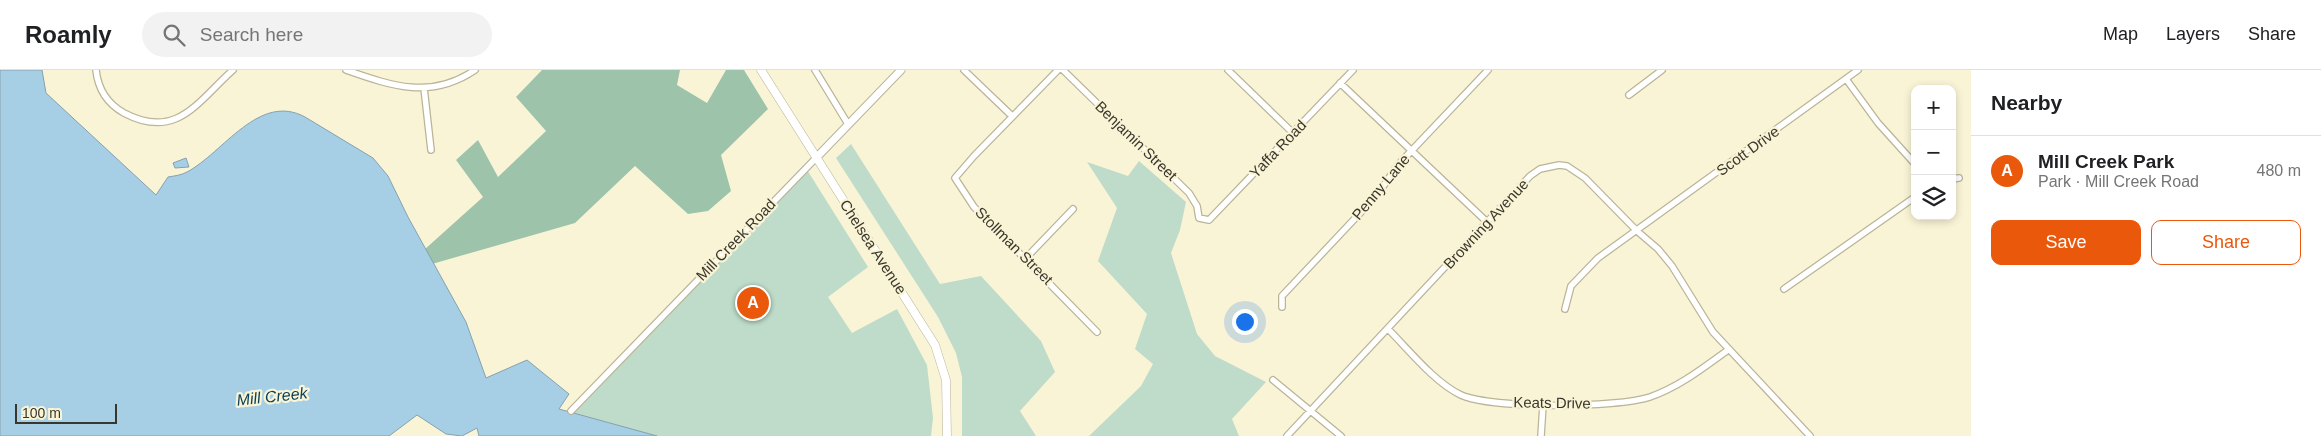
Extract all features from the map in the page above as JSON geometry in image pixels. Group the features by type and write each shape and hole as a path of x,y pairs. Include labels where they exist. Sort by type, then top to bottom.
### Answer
{"main road":[{"name":"Chelsea Avenue","path":"761,70 935,345 946,380 947,436"}],"street":[{"path":"96,70 99,86 110,103 137,119 151,123 166,122 180,118 192,110 233,70"},
{"path":"346,70 401,88 424,88 450,82 475,70"},
{"path":"815,70 848,124"},
{"name":"Mill Creek Road","path":"571,411 901,70"},
{"path":"964,70 1012,116"},
{"name":"Stollman Street","path":"1058,70 1012,116 955,178 974,207 1097,332"},
{"name":"Benjamin Street","path":"1063,70 1188,193 1197,206 1199,218"},
{"path":"1228,70 1293,133"},
{"name":"Yaffa Road","path":"1199,218 1209,220 1215,216 1353,70"},
{"name":"Penny Lane","path":"1282,307 1282,296 1378,194 1397,166 1488,70"},
{"path":"1629,95 1662,70"},
{"name":"Scott Drive","path":"1565,309 1571,286 1598,258 1846,79 1854,71"},
{"path":"1846,79 1878,123 1911,160"},
{"path":"1340,83 1487,222"},
{"path":"424,88 431,150"},
{"name":"Browning Avenue","path":"1287,436 1530,176 1540,169 1559,165 1567,166 1585,178 1637,231 1658,249 1672,266 1713,332 1810,436"},
{"path":"1784,289 1911,200"},
{"path":"1026,258 1074,208"},
{"name":"Keats Drive","path":"1388,329 1429,371 1461,395 1498,402 1612,404 1650,397 1684,381 1728,350"},
{"path":"1273,380 1340,436"},
{"path":"1541,436 1543,404"}],"green space":[{"path":"542,70 680,70 677,85 707,103 726,70 744,70 768,109 721,155 731,191 708,211 688,214 635,166 575,223 432,264 424,250 483,197 456,160 478,140 498,177 546,131 516,97"},
{"path":"851,144 940,284 981,276 1041,341 1055,372 1020,411 1036,436 962,436 962,377 956,353 938,317 836,158"},
{"path":"1139,161 1186,202 1180,230 1171,253 1197,334 1215,356 1266,382 1232,419 1239,436 1089,436 1141,386 1153,364 1135,349 1147,314 1098,261 1117,208 1087,162 1128,176"},
{"path":"804,165 868,267 828,297 852,333 897,309 927,365 933,418 931,436 624,436 566,414"}],"water":[{"name":"Mill Creek","path":"0,70 42,70 46,93 156,195 168,177 185,173 201,163 242,128 257,118 272,112 288,111 305,117 373,158 388,176 408,217 466,322 486,378 527,360 569,394 559,409 657,436 479,436 477,428 462,436 446,434 417,415 389,436 0,436"},
{"path":"186,158 189,167 175,168 173,163"}],"place":[{"name":"Mill Creek Park","path":"753,303"}]}
